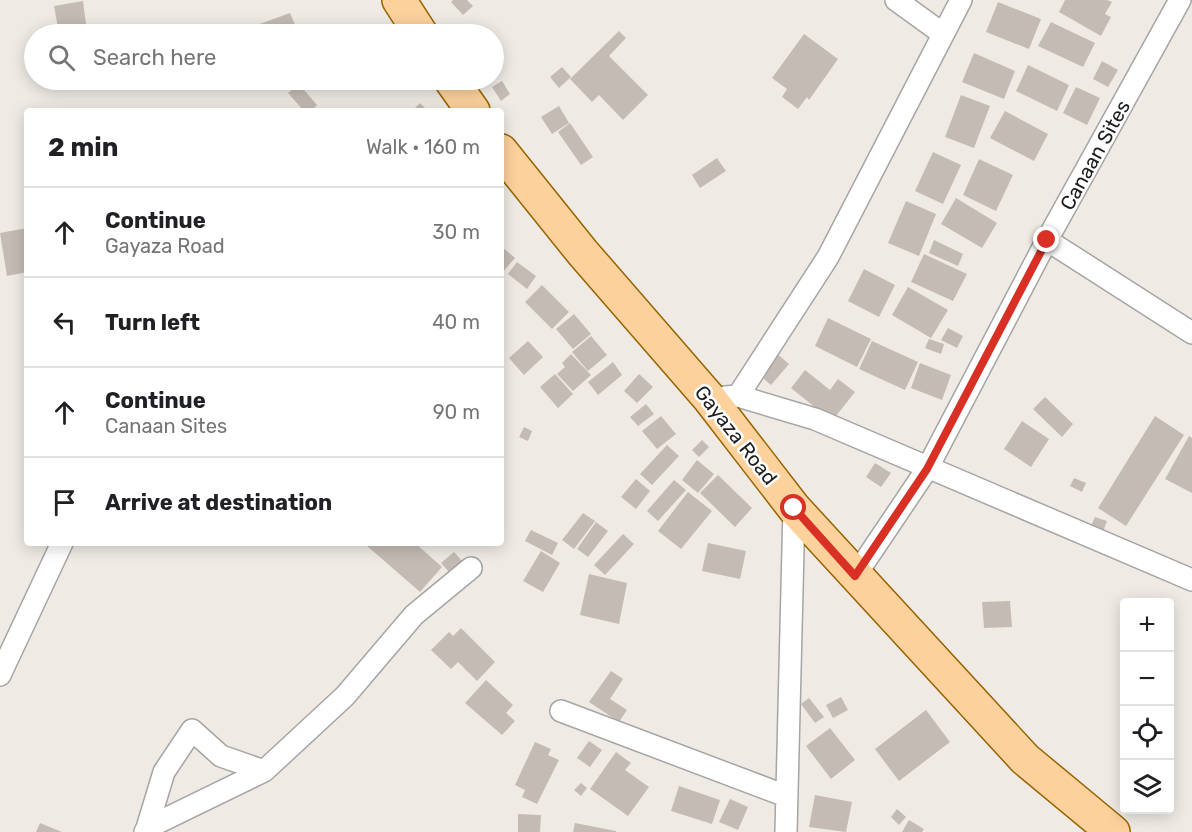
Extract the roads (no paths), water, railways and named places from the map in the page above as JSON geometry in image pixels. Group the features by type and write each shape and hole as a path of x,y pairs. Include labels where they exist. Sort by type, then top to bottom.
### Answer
{"main road":[{"path":"399,0 415,24"},
{"path":"458,90 471,108"},
{"name":"Gayaza Road","path":"504,155 583,253 724,397 794,508 855,576 1025,759 1113,832"}],"street":[{"path":"896,0 943,34"},
{"path":"961,0 828,257 724,397 815,419 927,469 1192,580"},
{"name":"Canaan Sites","path":"855,576 927,469 1047,240 1180,0"},
{"path":"1047,240 1192,333"},
{"path":"786,832 794,508"},
{"path":"0,675 61,546"},
{"path":"146,830 264,771 345,696 414,615 471,568"},
{"path":"561,711 786,796"},
{"path":"146,830 164,772 192,730 221,756 264,771"}]}
